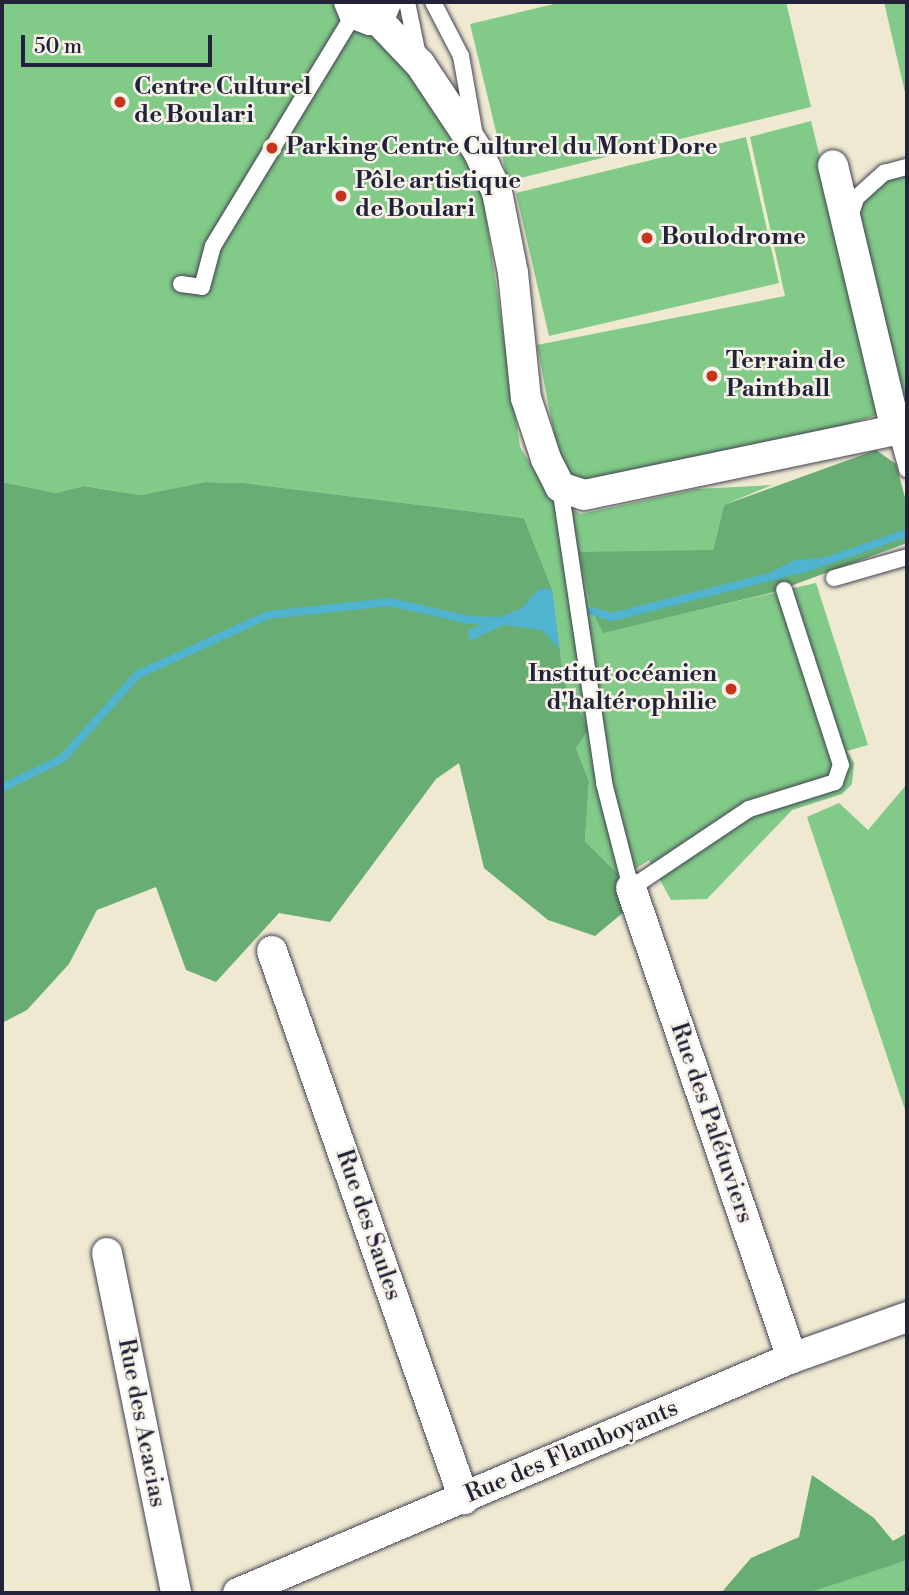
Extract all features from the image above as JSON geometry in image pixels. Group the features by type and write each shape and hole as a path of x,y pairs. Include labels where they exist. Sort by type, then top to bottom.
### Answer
{"street":[{"path":"366,9 419,64 478,151 496,192 513,274 526,398 546,459 560,487 584,495 897,430 833,165"},
{"name":"Rue des Palétuviers","path":"631,888 792,1358"},
{"name":"Rue des Saules","path":"272,951 464,1499"},
{"name":"Rue des Acacias","path":"107,1253 176,1593"},
{"name":"Rue des Flamboyants","path":"238,1593 792,1358 907,1317"}],"lane":[{"path":"407,2 419,64"},
{"path":"433,2 461,56 478,151"},
{"path":"181,284 202,287 213,246 366,9"},
{"path":"847,224 856,198 884,173 907,167"},
{"path":"897,430 907,469"},
{"path":"560,487 604,783 631,888 749,809 835,782 841,765 784,590"},
{"path":"834,578 907,557"}],"green space":[{"path":"2,2 333,2 423,81 482,189 520,447 552,499 581,514 697,489 772,485 724,505 713,550 689,554 603,632 816,583 868,745 847,751 854,763 852,784 842,794 792,810 707,899 671,900 649,860 622,878 585,841 589,781 576,748 589,729 564,682 552,589 524,518 245,483 205,482 140,495 85,486 56,493 2,482"},
{"path":"562,2 786,2 811,107 508,181 470,24"},
{"path":"884,2 907,2 907,101"},
{"name":"Terrain de Paintball","path":"811,121 882,409 874,416 832,429 596,484 571,478 558,455 537,345 785,296 750,137"},
{"name":"Boulodrome","path":"746,137 779,283 549,336 516,193"},
{"path":"907,173 907,429 855,231 865,197 892,177"},
{"path":"876,450 896,464 907,505 907,543 774,592 603,633 592,611 579,552 713,550 724,505"},
{"path":"2,482 56,493 84,486 140,495 205,482 245,483 524,518 552,589 564,682 589,729 576,748 589,781 585,841 622,878 625,911 595,936 548,920 484,868 459,763 436,779 330,922 279,913 216,982 186,970 156,887 97,910 69,964 27,1010 2,1023"},
{"path":"907,784 907,1116 807,817 839,803 868,830"},
{"path":"812,1475 874,1518 893,1541 907,1533 907,1560 808,1593 721,1593 751,1558 799,1537"},
{"path":"907,1560 907,1593 808,1593 888,1565"}],"water":[{"path":"844,556 812,566 753,582 794,560"},
{"path":"539,589 552,589 560,650 542,630 504,625 469,641 468,630 522,608"}],"waterway":[{"path":"592,611 612,617 812,566 907,533"},
{"path":"2,788 63,758 137,675 268,615 390,602 470,620 506,621"}],"place":[{"name":"Centre Culturel de Boulari","path":"120,102"},
{"name":"Parking Centre Culturel du Mont Dore","path":"272,148"},
{"name":"Pôle artistique de Boulari","path":"341,196"},
{"name":"Boulodrome","path":"647,238"},
{"name":"Terrain de Paintball","path":"712,376"},
{"name":"Institut océanien d'haltérophilie","path":"731,689"}]}
